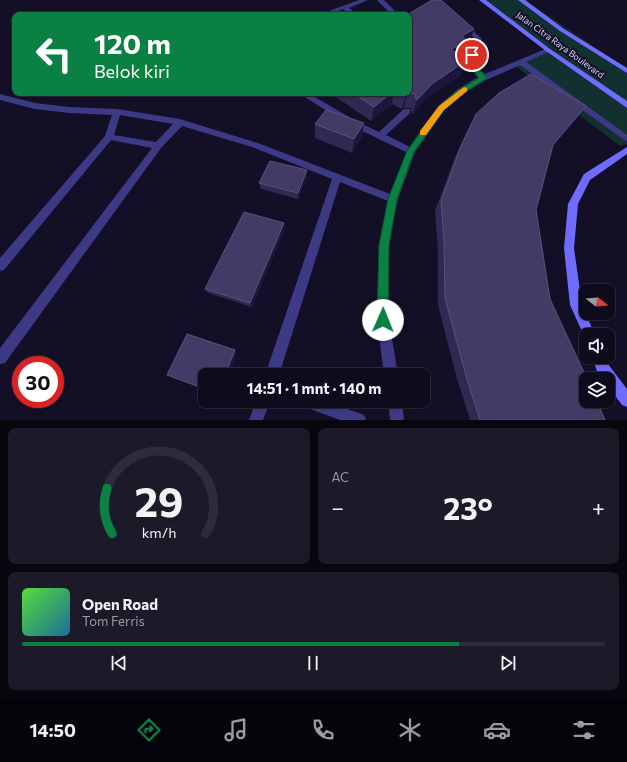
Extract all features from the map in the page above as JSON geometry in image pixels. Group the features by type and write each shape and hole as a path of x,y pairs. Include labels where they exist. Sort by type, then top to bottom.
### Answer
{"main road":[{"name":"Jalan Citra Raya Boulevard","path":"482,0 548,50 627,105"},
{"name":"Jalan Citra Raya Boulevard","path":"521,0 562,30 627,71"},
{"path":"585,328 576,305 569,248 573,204 587,177 627,150"},
{"path":"601,364 603,369 627,400"}],"street":[{"path":"330,12 365,0"},
{"path":"380,0 393,12"},
{"path":"344,7 351,12"},
{"path":"458,18 479,39 468,65 483,78"},
{"path":"390,368 383,320 384,245 393,199 411,151 441,108 461,91 483,78 548,50"},
{"path":"520,61 627,139"},
{"path":"307,96 353,123 381,135 411,151"},
{"path":"0,97 35,106 69,110 117,112 180,122 255,145 393,199"},
{"path":"381,135 407,111"},
{"path":"0,266 109,137 117,112"},
{"path":"0,358 158,146 180,122"},
{"path":"109,137 158,146"},
{"path":"274,368 337,177"},
{"path":"256,420 260,408"},
{"path":"326,408 359,420"},
{"path":"395,408 397,420"}],"green space":[{"path":"480,0 525,0 627,69 627,104"},
{"path":"548,51 627,106 627,144 620,146 514,65"}],"building":[{"path":"432,0 441,0 474,29 462,36 466,40 451,50 458,54 455,56 456,58 467,60 432,84 417,100 415,94 412,94 412,12"},
{"path":"531,74 586,106 553,145 536,210 550,299 584,372 579,372 579,408 600,408 605,420 480,420 466,376 445,298 444,241 441,201 461,146 476,114 499,93"},
{"path":"358,96 387,96 374,107"},
{"path":"326,110 364,123 354,139 315,124"},
{"path":"270,161 307,170 298,193 259,183"},
{"path":"244,212 284,223 250,303 205,289"},
{"path":"187,334 235,350 228,368 198,368 198,386 167,375"}],"slow traffic":[{"path":"423,133 441,108 464,89"}],"route":[{"path":"383,320 384,245 393,199 411,151 441,108 461,91 483,78 471,64 472,55"}]}
